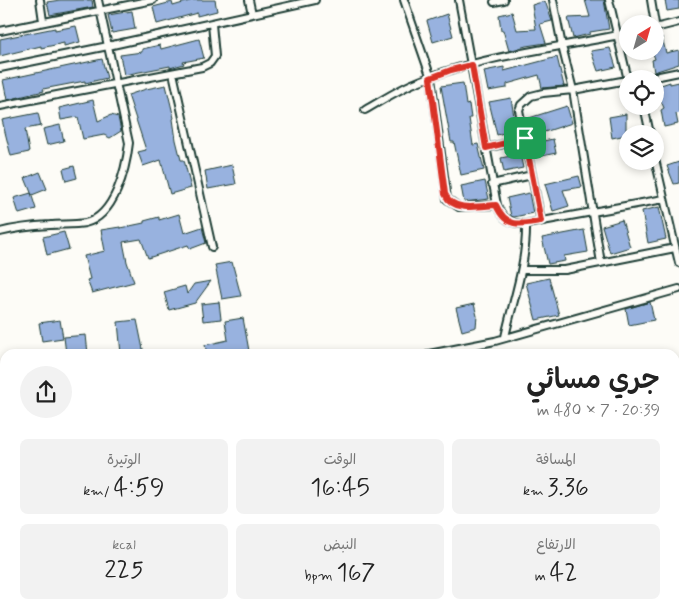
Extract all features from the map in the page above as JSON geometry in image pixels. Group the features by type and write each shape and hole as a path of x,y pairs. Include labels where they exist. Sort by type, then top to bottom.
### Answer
{"street":[{"path":"40,0 43,21"},
{"path":"0,232 49,225 85,223 99,216 108,206 117,190 127,162 129,143 98,0"},
{"path":"0,31 153,0"},
{"path":"249,0 252,14"},
{"path":"0,68 212,24 315,0"},
{"path":"404,0 430,78 447,199 459,207 496,205"},
{"path":"459,0 496,205 501,215 508,221 516,224 526,224 664,199"},
{"path":"494,2 504,0"},
{"path":"553,0 573,90 601,263"},
{"path":"609,0 625,70"},
{"path":"651,0 653,15"},
{"path":"664,24 679,22"},
{"path":"0,106 202,67 210,63 215,56 212,24"},
{"path":"365,110 412,84 451,70 617,36"},
{"path":"664,75 679,72"},
{"path":"173,73 212,247"},
{"path":"541,221 519,110 527,99 544,92 573,90 619,81"},
{"path":"486,148 525,138"},
{"path":"657,170 679,263"},
{"path":"492,184 532,175"},
{"path":"505,338 522,270 527,241 526,224"},
{"path":"522,270 565,270 675,248"},
{"path":"454,349 495,341 679,289"}],"building":[{"path":"92,0 93,7 50,15 47,2"},
{"path":"193,0 215,0 217,11 197,16 197,13 157,24 153,7 172,2 173,6"},
{"path":"585,0 604,0 609,29 590,32 590,34 573,38 568,18 590,17"},
{"path":"665,0 679,0 679,9 667,11"},
{"path":"545,1 552,21 540,24 546,43 509,51 503,30 501,30 499,15 512,12 517,30 536,29 532,5"},
{"path":"132,11 135,29 112,33 108,15"},
{"path":"447,14 453,36 433,42 427,21"},
{"path":"76,26 80,42 64,46 64,43 41,48 41,46 0,56 0,39 55,28 55,30"},
{"path":"199,39 204,58 183,62 184,64 170,68 170,66 124,75 120,55 142,52 142,49 160,45 161,49"},
{"path":"664,45 666,53 679,50 679,64 660,70 654,70 652,60 664,60"},
{"path":"610,48 616,67 598,71 591,51"},
{"path":"557,57 564,86 542,88 539,75 507,84 507,88 488,91 484,71 504,67 504,71"},
{"path":"102,59 107,78 43,89 44,91 7,100 3,80"},
{"path":"679,82 679,113 676,114 678,124 664,127 662,115 664,115 664,84"},
{"path":"463,83 466,105 469,104 473,145 478,144 484,170 461,175 454,142 451,142 441,86"},
{"path":"166,85 174,118 176,140 181,160 184,160 191,188 170,194 161,160 143,166 138,152 146,150 128,95"},
{"path":"511,98 516,129 497,135 489,102"},
{"path":"93,100 98,121 111,115 118,117 121,131 110,138 104,135 83,139 78,117 61,120 59,108"},
{"path":"567,106 572,123 535,135 529,118"},
{"path":"38,113 41,126 25,129 29,152 11,156 2,120"},
{"path":"626,115 626,125 619,125 619,136 612,138 609,117"},
{"path":"60,125 64,141 47,145 43,129"},
{"path":"553,139 556,153 542,156 539,142"},
{"path":"520,154 523,168 504,172 501,158"},
{"path":"679,162 679,183 674,184 667,166"},
{"path":"232,165 236,184 208,189 205,171"},
{"path":"74,166 77,178 66,181 63,169"},
{"path":"40,172 47,189 32,195 25,178"},
{"path":"579,176 582,187 563,190 569,206 553,211 545,184"},
{"path":"485,181 489,199 464,202 461,186"},
{"path":"31,193 36,209 19,214 14,198"},
{"path":"529,193 533,213 511,216 507,198"},
{"path":"659,207 666,239 648,243 642,211"},
{"path":"179,214 184,233 202,227 206,243 190,249 188,245 148,258 141,239 123,242 134,282 92,293 87,280 90,279 84,256 105,251 101,230 144,223 144,221 159,217 159,220"},
{"path":"622,220 630,247 610,253 602,226"},
{"path":"584,230 588,252 564,256 565,261 548,264 542,238"},
{"path":"64,232 69,249 47,255 43,237"},
{"path":"232,262 241,296 222,299 215,265"},
{"path":"549,278 559,315 536,320 526,283"},
{"path":"211,281 195,303 169,310 164,292 185,286 187,294 194,284"},
{"path":"219,302 221,319 203,321 201,304"},
{"path":"650,302 654,320 629,325 626,309"},
{"path":"474,304 477,316 476,327 462,331 456,308"},
{"path":"243,318 249,349 206,349 205,345 228,340 225,321"},
{"path":"60,320 63,338 42,341 39,323"},
{"path":"137,320 143,349 121,349 118,322"},
{"path":"86,335 87,349 65,349 64,337"}],"route":[{"path":"472,65 486,148 525,138 541,221 516,224 508,221 501,215 496,205 459,207 452,204 445,194 430,78 472,65"}]}
